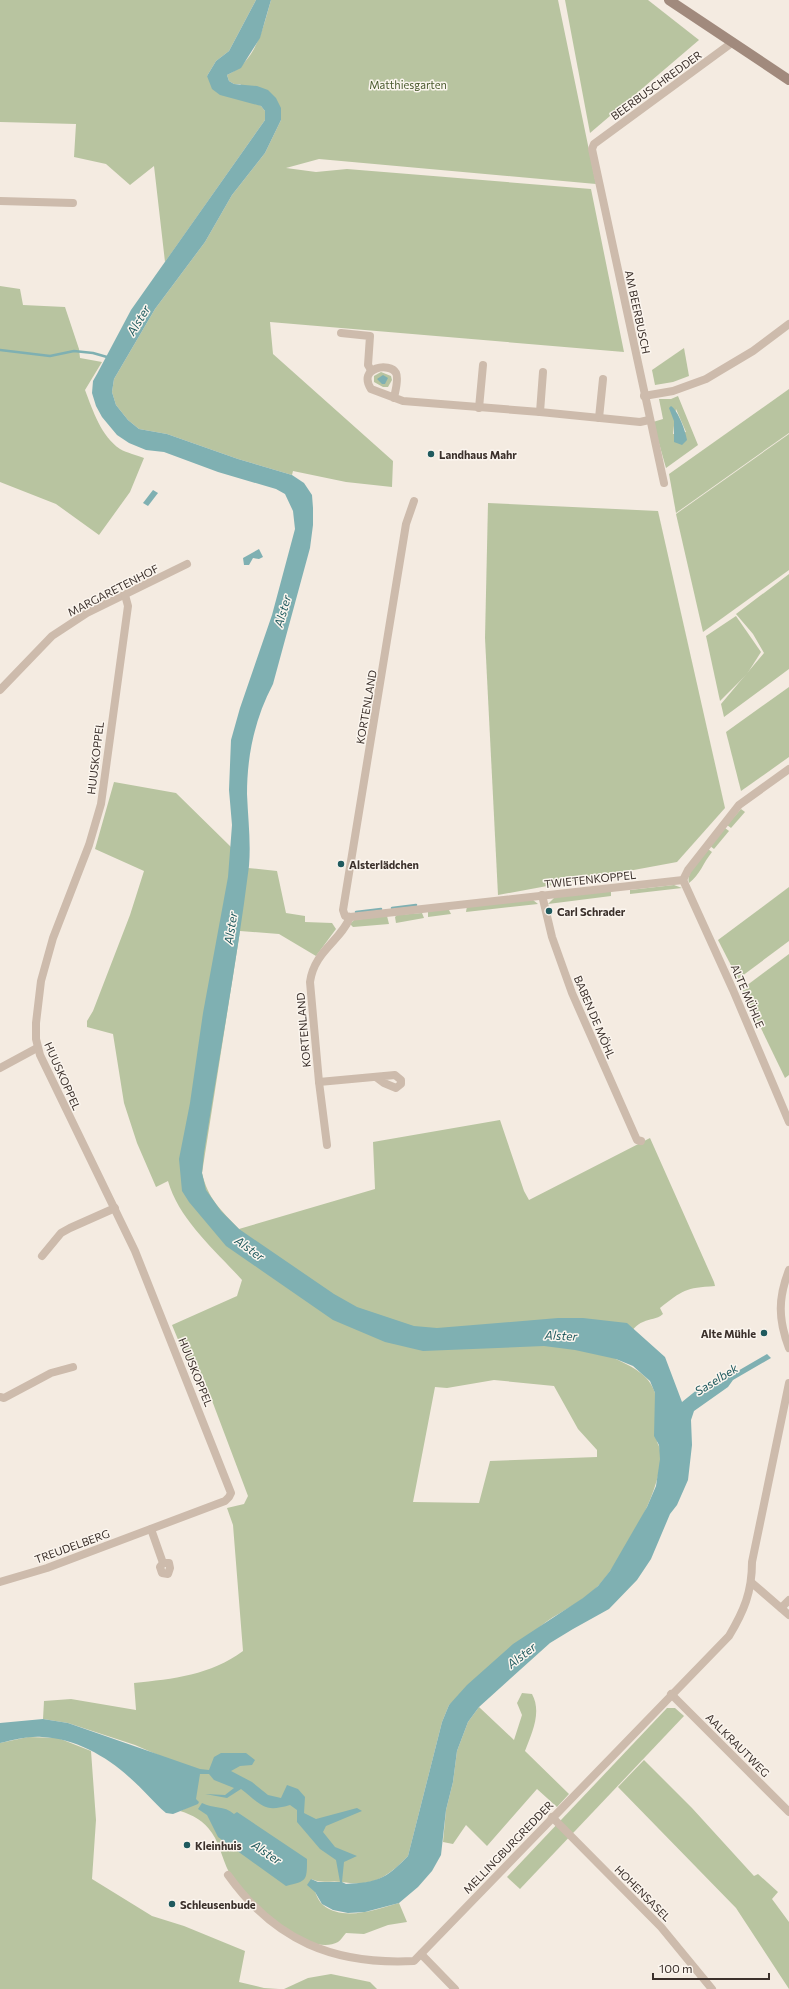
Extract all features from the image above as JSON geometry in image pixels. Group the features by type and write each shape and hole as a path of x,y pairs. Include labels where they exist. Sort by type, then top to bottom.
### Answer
{"street":[{"path":"669,0 789,80"},
{"name":"BEERBUSCHREDDER","path":"592,146 733,42"},
{"name":"AM BEERBUSCH","path":"592,146 649,420 664,483"},
{"path":"0,201 73,203"},
{"path":"644,396 673,391 706,379 753,350 789,324"},
{"path":"341,333 370,336 368,365 371,370 369,374 369,386 371,389 403,402 540,412 640,422 649,420"},
{"path":"479,408 483,365"},
{"path":"371,370 375,368 392,369 396,372 397,376 394,398"},
{"path":"540,412 543,372"},
{"path":"599,418 603,379"},
{"name":"KORTENLAND","path":"327,1145 319,1082 310,982 311,973 316,963 346,926 347,917 343,910 406,524 414,502"},
{"name":"MARGARETENHOF","path":"0,690 52,636 87,613 187,564"},
{"name":"HUUSKOPPEL","path":"125,595 128,606 101,804 89,845 53,938 46,962 36,1023 37,1048 144,1271 230,1489 229,1497"},
{"path":"683,880 688,870 740,805 789,769"},
{"name":"TWIETENKOPPEL","path":"347,917 683,880"},
{"name":"ALTE MÜHLE","path":"683,880 734,990 789,1122"},
{"name":"BABEN DE MÖHL","path":"542,895 552,936 572,993 637,1140 641,1141"},
{"path":"0,1068 37,1048"},
{"name":"KORTENLAND","path":"319,1082 376,1076"},
{"path":"42,1256 61,1233 115,1208"},
{"path":"789,1270 782,1287 780,1310 785,1337 789,1348"},
{"path":"0,1397 4,1398 51,1373 73,1367"},
{"path":"789,1383 752,1562 752,1583 789,1615"},
{"name":"TREUDELBERG","path":"0,1582 47,1568 225,1501 229,1497"},
{"path":"151,1529 163,1563"},
{"name":"MELLINGBURGREDDER","path":"228,1876 262,1915 281,1930 319,1950 362,1959 414,1961 728,1636 742,1614 752,1583"},
{"path":"782,1608 789,1600"},
{"name":"AALKRAUTWEG","path":"672,1694 789,1812"},
{"name":"HOHENSASEL","path":"552,1817 661,1927 712,1989"},
{"path":"421,1954 455,1989"}],"green space":[{"path":"0,0 256,0 229,51 216,61 207,76 261,106 265,111 265,120 165,262 154,166 130,185 106,164 74,157 76,124 0,122"},
{"name":"Matthiesgarten","path":"271,0 558,0 596,184 319,159 286,168 316,172 347,169 591,189 624,352 270,322 273,354 393,461 392,487 346,482 293,471 292,475 238,459 167,434 139,429 128,420 116,405 112,392 114,379 155,309 205,242 232,195 265,153 281,120 240,84 234,84 229,81 227,75 245,62 252,53 265,22"},
{"path":"565,0 648,0 699,40 590,133"},
{"path":"0,286 20,289 23,305 65,307 79,349 80,358 102,362 85,390 98,422 113,444 126,452 144,458 130,492 99,535 56,504 0,482"},
{"path":"684,348 689,376 673,382 655,385 652,370"},
{"path":"381,372 391,376 392,380 388,387 383,387 374,382 374,376"},
{"path":"789,389 789,433 676,513 669,474"},
{"path":"678,396 698,445 666,468 653,422 663,419 659,399 671,399","holes":["676,409 686,432 673,434"]},
{"path":"789,434 789,570 703,632 676,514"},
{"path":"488,503 658,511 725,808 677,862 498,895 485,638"},
{"path":"789,574 789,669 724,717 721,704 764,653 753,634 736,614"},
{"path":"736,616 761,652 747,674 720,701 706,636"},
{"path":"789,687 789,757 741,791 726,732"},
{"path":"114,782 176,793 230,846 248,868 277,871 286,913 305,916 305,922 332,923 336,929 316,956 279,934 240,931 202,1173 208,1190 216,1204 239,1229 375,1189 373,1142 500,1120 524,1191 529,1200 650,1138 715,1286 690,1289 674,1297 660,1308 663,1314 643,1322 634,1328 616,1359 639,1372 649,1381 652,1386 655,1393 657,1442 661,1456 652,1495 631,1538 608,1575 598,1586 580,1601 542,1625 449,1705 442,1722 408,1856 386,1875 371,1882 353,1883 319,1881 311,1879 319,1900 323,1905 331,1910 341,1913 361,1913 399,1903 407,1922 388,1925 364,1934 346,1933 338,1942 325,1945 311,1942 295,1935 264,1912 240,1887 229,1872 218,1844 209,1829 198,1819 180,1811 193,1805 158,1755 135,1745 68,1723 43,1719 44,1701 71,1699 136,1710 134,1683 163,1680 205,1671 218,1666 243,1651 233,1525 227,1508 244,1504 248,1496 202,1374 191,1371 172,1325 237,1296 242,1280 189,1222 173,1195 168,1181 156,1187 137,1143 124,1103 113,1034 87,1027 87,1021 93,1011 130,915 144,871 95,849","holes":["494,1380 554,1386 578,1429 597,1450 597,1457 490,1461 479,1503 413,1502 435,1387 447,1388"]},
{"path":"741,809 745,812 731,828 727,825"},
{"path":"725,828 729,831 714,849 710,846"},
{"path":"708,849 712,852 699,873 689,883 692,869"},
{"path":"674,885 682,888 630,894 630,890"},
{"path":"789,887 789,941 738,979 718,940"},
{"path":"611,891 611,896 548,904 555,897"},
{"path":"533,900 538,904 466,912 467,906"},
{"path":"448,908 451,914 428,917 428,911"},
{"path":"422,913 424,918 396,923 395,917 397,915"},
{"path":"387,916 389,924 353,927 350,924 354,920"},
{"path":"789,954 789,1075 785,1078 742,989"},
{"path":"522,1693 532,1694 536,1708 535,1722 525,1751 569,1794 557,1807 537,1789 487,1846 466,1825 453,1844 443,1842 446,1810 453,1782 457,1751 468,1722 479,1707 514,1740 522,1715 517,1703"},
{"path":"667,1708 675,1708 684,1716 520,1889 507,1877"},
{"path":"28,1737 58,1738 91,1751 96,1820 92,1879 152,1916 184,1926 245,1951 239,1982 264,1988 279,1989 0,1989 0,1743"},
{"path":"644,1760 692,1808 754,1876 758,1874 778,1892 772,1899 789,1922 789,1989 736,1908 618,1787"},
{"path":"331,1974 370,1982 377,1989 284,1989 308,1978"}],"water":[{"name":"Alster","path":"256,0 271,0 260,38 241,68 227,75 229,81 234,84 257,86 268,90 276,98 281,108 281,120 265,153 232,195 205,242 155,309 114,379 112,392 116,405 128,420 139,429 167,434 238,459 292,475 304,483 312,495 313,525 310,548 273,684 261,710 250,751 247,794 250,857 204,1153 202,1173 206,1190 221,1211 239,1229 334,1294 357,1307 414,1326 437,1328 558,1318 583,1318 627,1323 665,1357 682,1402 703,1385 724,1379 767,1354 771,1358 733,1380 728,1387 694,1411 691,1420 692,1445 688,1480 677,1505 670,1514 651,1559 637,1580 609,1609 550,1643 479,1707 468,1722 457,1751 453,1782 446,1810 441,1855 432,1871 418,1887 399,1903 365,1912 348,1913 333,1910 322,1904 315,1892 307,1885 311,1879 318,1882 340,1882 336,1860 320,1849 297,1822 297,1810 290,1805 268,1808 263,1806 241,1789 227,1798 205,1794 225,1795 234,1788 214,1780 209,1774 200,1774 196,1799 199,1802 198,1804 173,1814 166,1813 120,1769 100,1755 78,1745 54,1738 37,1737 21,1738 0,1743 0,1723 43,1719 68,1723 200,1769 209,1770 214,1757 221,1753 246,1753 255,1760 252,1765 240,1766 231,1771 252,1782 268,1795 281,1798 287,1785 298,1789 305,1797 304,1813 316,1819 357,1808 362,1811 326,1826 323,1832 335,1847 357,1856 344,1862 342,1882 346,1884 357,1883 373,1881 380,1878 393,1870 408,1856 442,1722 449,1705 467,1685 513,1644 583,1598 598,1586 610,1571 647,1507 656,1486 660,1459 659,1445 654,1436 655,1393 650,1381 633,1366 616,1359 575,1350 544,1346 423,1351 385,1342 333,1320 226,1246 189,1202 182,1191 179,1159 190,1103 203,1013 228,877 232,825 229,790 231,740 240,708 272,615 295,529 293,511 285,494 276,489 218,472 164,452 146,450 129,443 117,435 102,417 96,406 92,393 93,381 131,310 265,120 265,111 261,106 220,95 212,89 207,76 216,61 229,51"},
{"path":"383,375 388,378 385,384 382,384 377,379"},
{"path":"671,406 679,416 685,432 687,440 682,445 674,442 674,421 669,408"},
{"path":"153,490 158,493 148,506 143,503"},
{"path":"259,549 263,557 259,559 253,558 249,565 244,565 243,558"},
{"name":"Alster","path":"202,1803 226,1809 234,1814 237,1812 307,1859 307,1872 304,1879 298,1883 286,1886 218,1837 207,1815 198,1809"}],"waterway":[{"path":"0,350 50,356 74,351 93,353 107,357"},
{"path":"392,908 416,905"},
{"path":"356,912 381,909"}],"place":[{"name":"Landhaus Mahr","path":"431,454"},
{"name":"Alsterlädchen","path":"341,864"},
{"name":"Carl Schrader","path":"549,911"},
{"name":"Alte Mühle","path":"764,1333"},
{"name":"Kleinhuis","path":"187,1845"},
{"name":"Schleusenbude","path":"172,1904"}],"water label":[{"name":"Saselbek","path":"716,1379"}]}
